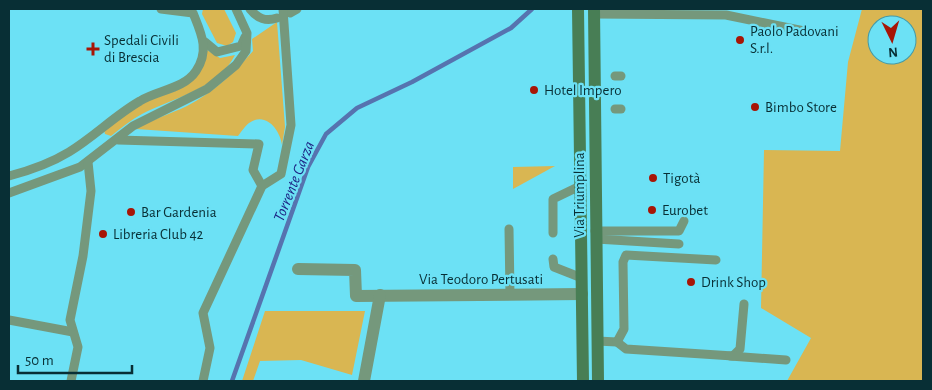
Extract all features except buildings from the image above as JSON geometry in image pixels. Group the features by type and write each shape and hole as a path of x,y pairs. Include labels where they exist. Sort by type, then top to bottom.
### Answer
{"main road":[{"name":"Via Triumplina","path":"578,9 583,381"},
{"name":"Via Triumplina","path":"594,12 598,381"}],"street":[{"name":"Via Teodoro Pertusati","path":"298,269 355,270 356,296 582,294"},
{"path":"364,381 380,295"}],"lane":[{"path":"161,9 194,11 205,42 217,52 241,46 247,33"},
{"path":"9,193 80,167 118,140 133,126 155,113 181,104 207,89 236,65 246,50 247,33 236,9"},
{"path":"203,381 210,348 203,313 262,186 281,174 291,125 284,15 264,20 256,16 250,9"},
{"path":"594,12 726,15 804,31"},
{"path":"9,176 25,172 68,153 126,109 146,97 177,86 187,80 196,70 205,42"},
{"path":"118,140 260,144 253,170 262,186"},
{"path":"72,381 78,347 70,320 83,256 91,191 88,162"},
{"path":"553,232 553,199 580,186"},
{"path":"596,235 679,231 684,221"},
{"path":"509,228 510,295"},
{"path":"596,235 679,244"},
{"path":"617,342 624,329 623,262 626,254 716,260"},
{"path":"554,259 554,267 582,278"},
{"path":"730,356 736,354 740,349 744,304"},
{"path":"9,320 73,332"},
{"path":"597,341 617,342 626,349 786,360"}],"shaded area":[{"path":"203,9 224,9 236,33 233,42 227,46 217,43 202,14"},
{"path":"862,9 923,9 923,381 787,381 811,338 761,308 764,150 840,151 848,62"},
{"path":"277,22 285,127 282,145 275,128 261,119 249,123 238,136 136,129 197,101 215,88 253,51 252,39"},
{"path":"207,50 220,58 235,55 218,76 206,84 142,114 111,136 105,134 104,130 135,107 182,88 191,82 203,64"},
{"path":"555,166 513,189 513,167"},
{"path":"265,311 365,311 352,375 301,360 260,361 253,381 242,381"}],"waterway":[{"name":"Torrente Garza","path":"232,381 308,167 326,134 357,108 412,82 511,28 532,9"}],"place":[{"name":"Paolo Padovani S.r.l.","path":"740,40"},
{"name":"Spedali Civili di Brescia","path":"93,49"},
{"name":"Hotel Impero","path":"534,90"},
{"name":"Bimbo Store","path":"755,107"},
{"name":"Tigotà","path":"653,178"},
{"name":"Eurobet","path":"652,210"},
{"name":"Bar Gardenia","path":"131,212"},
{"name":"Libreria Club 42","path":"103,234"},
{"name":"Drink Shop","path":"691,282"}]}
